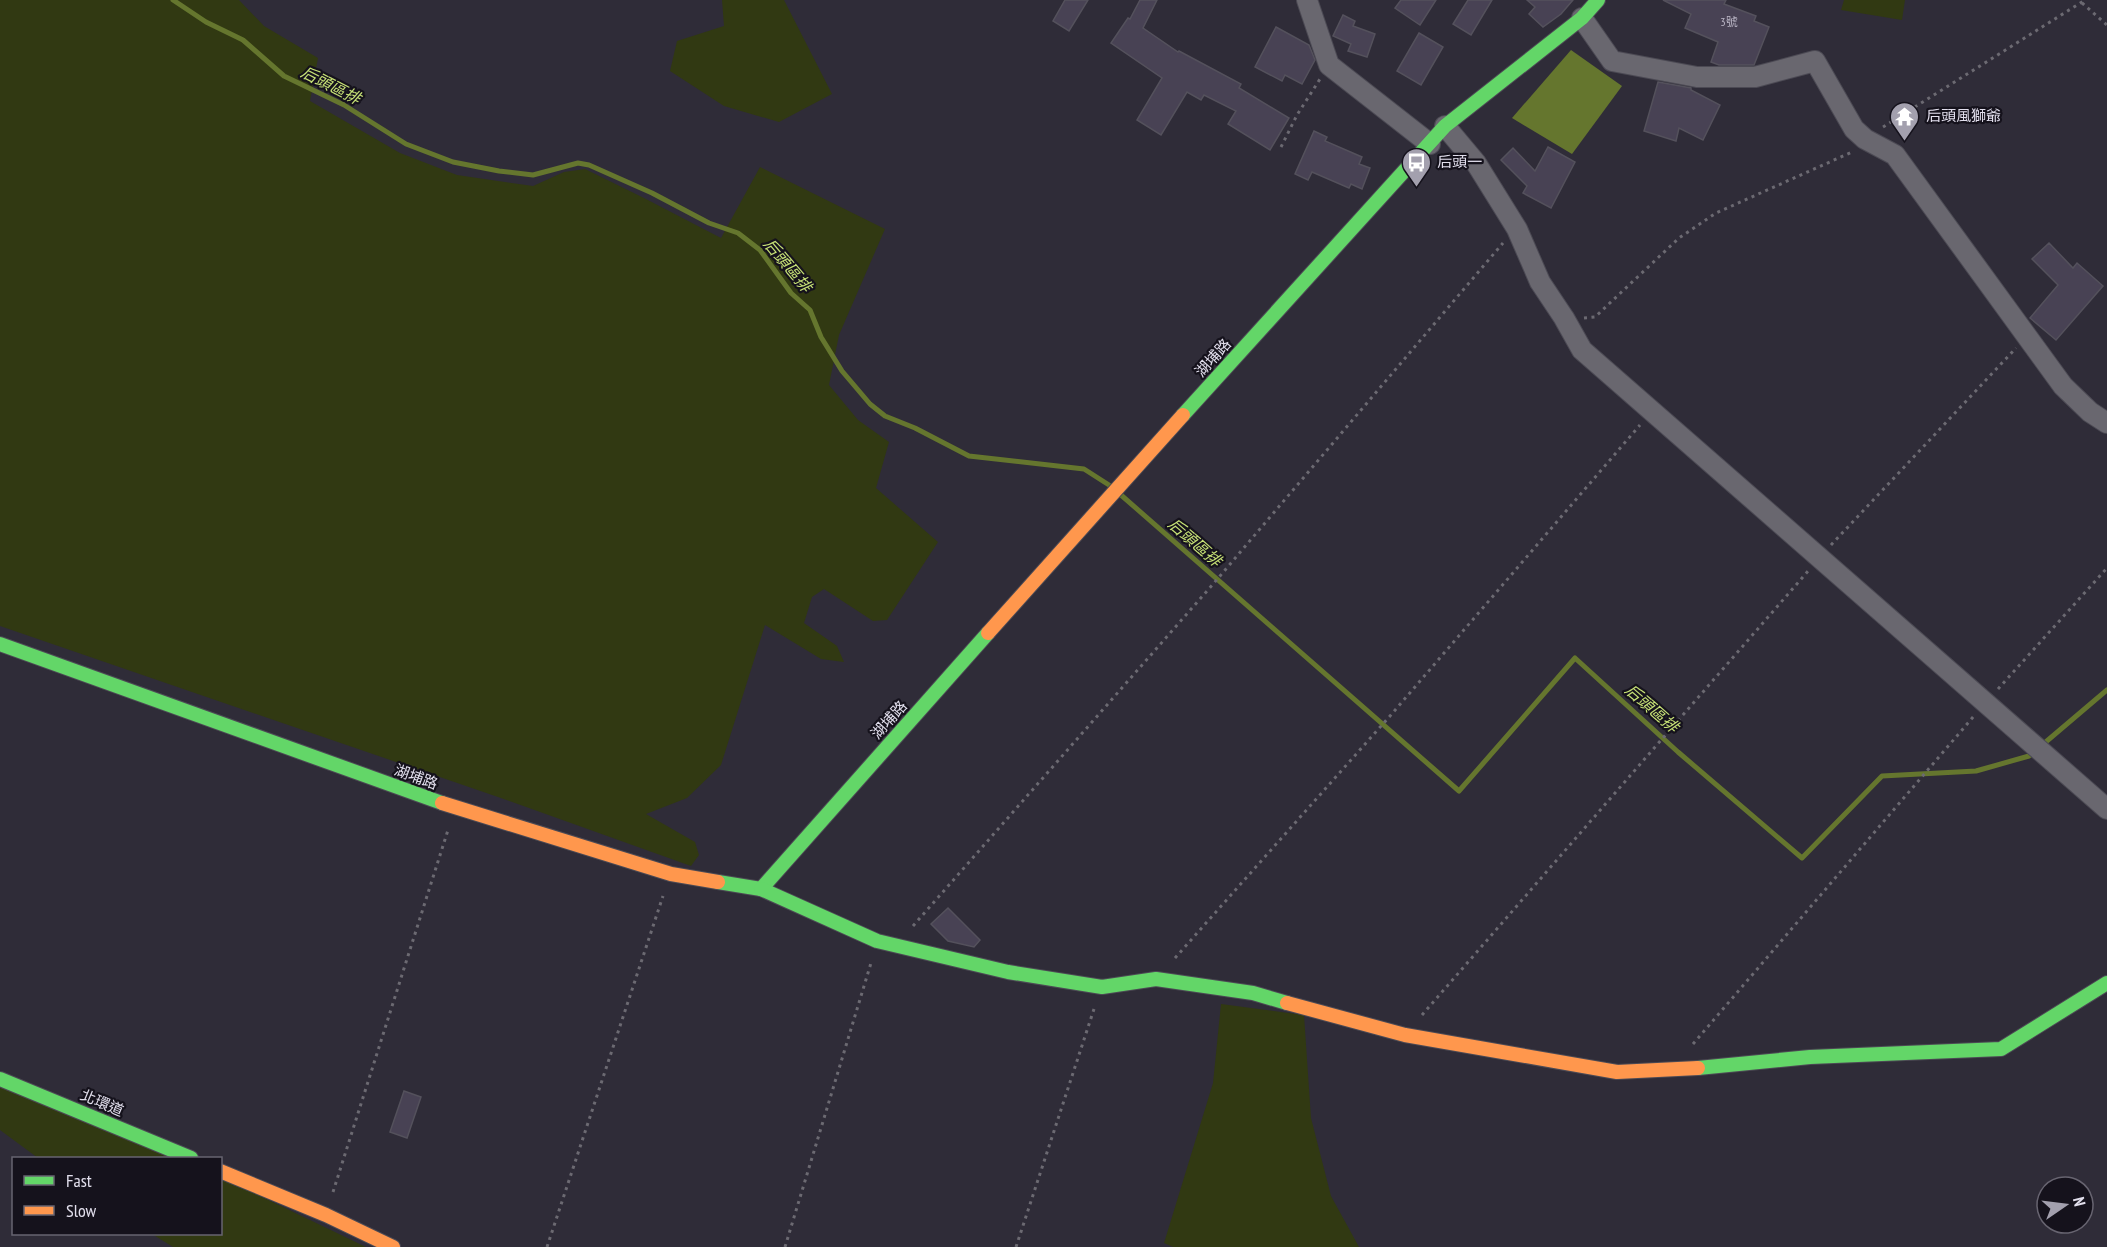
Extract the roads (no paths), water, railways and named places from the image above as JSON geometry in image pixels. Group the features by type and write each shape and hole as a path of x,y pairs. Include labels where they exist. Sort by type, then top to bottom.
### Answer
{"main road":[{"name":"湖埔路","path":"0,644 455,808 670,874 761,889 1111,494 1446,126 1582,18 1598,0"},
{"path":"761,889 878,941 1008,972 1102,987 1156,979 1253,993 1405,1035 1617,1072 1671,1070 1810,1057 1892,1055 2001,1048 2107,983"},
{"name":"北環道","path":"0,1079 189,1157"},
{"path":"222,1172 326,1215 393,1247"}],"street":[{"path":"1307,0 1329,65 1430,144"},
{"path":"1582,18 1612,61 1698,77 1755,77 1815,61 1854,129 1865,139 1895,155 2063,386 2090,412 2107,423"},
{"path":"1446,126 1476,163 1517,229 1540,282 1582,350 2107,809"}],"waterway":[{"name":"后頭區排","path":"173,0 206,22 243,40 284,76 344,105 406,144 453,162 533,175 578,163 589,165 652,193 709,223 738,233 760,250 791,293 810,310 821,337 842,371 870,404 885,416 915,428 969,456 1084,469 1109,485"},
{"name":"后頭區排","path":"1121,495 1459,791 1575,658 1678,752 1802,858 1882,776 1976,771 2029,756 2034,752"},
{"name":"后頭區排","path":"2041,746 2107,690"}],"place":[{"name":"后頭風獅爺","path":"1905,142"},
{"name":"后頭一","path":"1416,188"}]}
